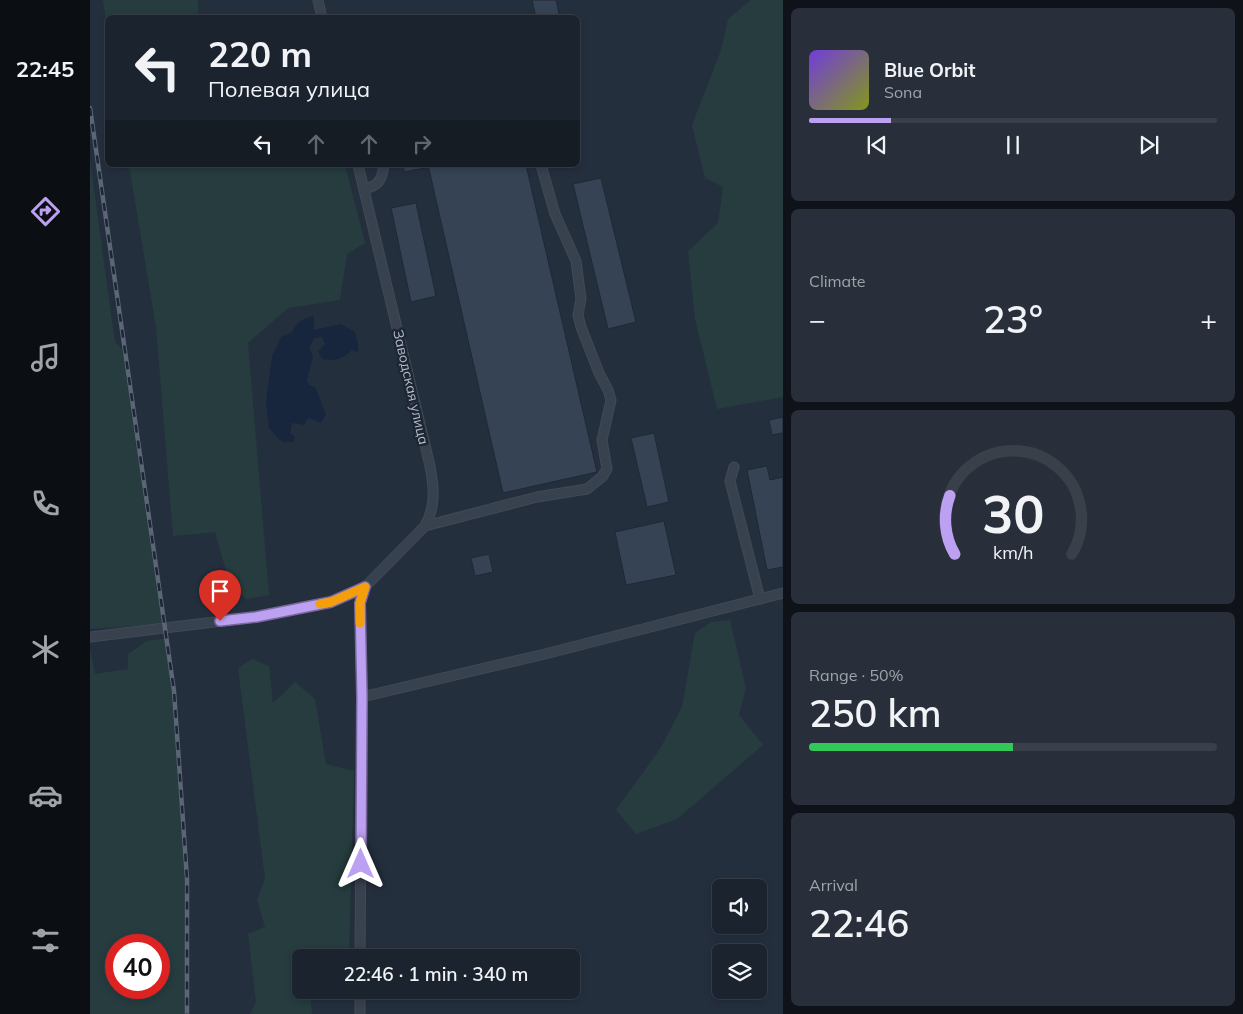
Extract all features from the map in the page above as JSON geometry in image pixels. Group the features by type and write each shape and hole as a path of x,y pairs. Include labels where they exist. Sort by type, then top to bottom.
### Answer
{"street":[{"path":"318,0 321,15"},
{"name":"Заводская улица","path":"358,167 430,466 434,503 431,516 425,526 365,587"},
{"path":"364,189 376,186 382,179 384,167"},
{"path":"425,526 537,498 587,489 602,477 607,469 602,440 611,400 581,328 578,315 581,299 576,261 555,214 542,167"},
{"path":"734,467 730,480 760,598"},
{"path":"90,637 256,617 331,602 365,587"},
{"path":"360,949 362,697 360,603 365,587"},
{"path":"362,697 545,654 783,593"},
{"path":"360,999 360,1014"}],"green space":[{"path":"103,0 198,0 198,15 105,15"},
{"path":"751,0 783,0 783,397 717,409 695,319 688,251 718,223 723,187 705,178 692,125 721,50 728,19"},
{"path":"90,161 115,342 122,349 162,624 90,629"},
{"path":"129,167 346,167 365,243 347,254 340,300 288,308 248,343 269,595 246,599 229,581 215,532 173,536 156,327"},
{"path":"730,620 746,688 739,715 763,745 677,819 636,834 616,810 660,749 682,707 695,633 711,622"},
{"path":"168,638 184,868 186,1014 90,1014 90,649 95,674 128,669 128,654 147,641"},
{"path":"252,659 269,666 273,703 295,682 315,699 326,764 354,771 349,949 292,949 292,999 311,999 312,1014 250,1014 256,1002 248,934 265,927 257,899 265,879 238,668"}],"water":[{"path":"314,316 314,330 341,324 355,332 358,352 352,350 342,358 335,360 322,359 318,351 325,344 322,337 314,338 309,348 313,356 307,380 309,385 315,387 326,414 321,423 310,418 306,420 304,425 292,423 290,433 295,437 293,442 282,442 269,428 266,402 272,356 281,337 292,332 301,321"}],"building":[{"path":"532,0 556,0 559,15 535,15"},
{"path":"403,167 425,168 404,172"},
{"path":"428,167 526,167 597,472 503,493"},
{"path":"601,178 636,322 608,329 573,184"},
{"path":"416,203 436,296 411,302 391,208"},
{"path":"783,417 783,433 772,435 769,420"},
{"path":"654,433 669,502 647,507 631,438"},
{"path":"767,466 770,480 783,477 783,567 767,570 747,470"},
{"path":"664,521 676,575 626,585 615,532"},
{"path":"489,554 493,572 475,576 471,558"}],"railway":[{"path":"90,108 174,691 187,879 187,1014"}],"slow traffic":[{"path":"320,604 331,602 365,587 360,603 360,623"}],"route":[{"path":"220,621 256,617 331,602 365,587 360,603 362,697 361,864"}]}
